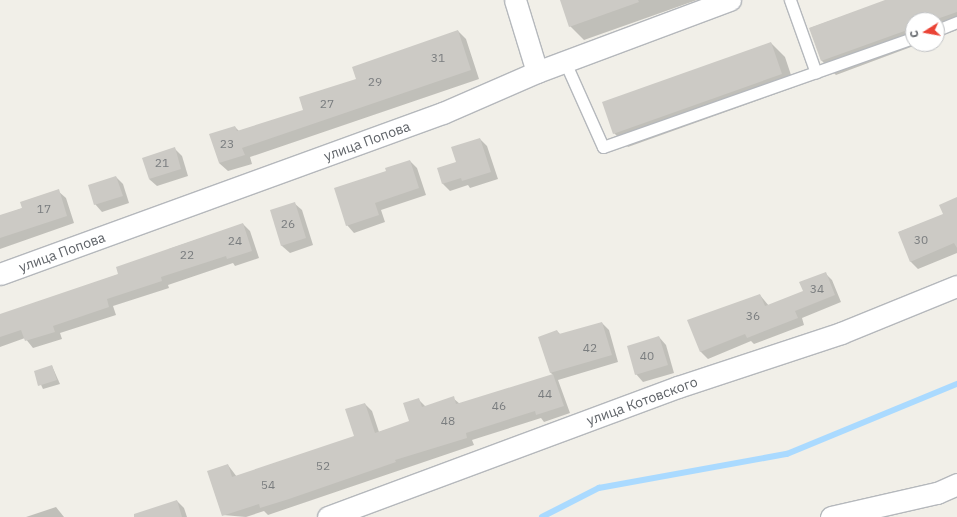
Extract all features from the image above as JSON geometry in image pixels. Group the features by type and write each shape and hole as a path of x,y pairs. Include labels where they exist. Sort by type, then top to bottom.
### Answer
{"street":[{"path":"515,0 537,72"},
{"name":"улица Попова","path":"0,274 443,113 537,72 730,0"},
{"name":"улица Котовского","path":"328,517 678,387 841,333 957,286"},
{"path":"831,517 937,493 957,484"}],"lane":[{"path":"790,0 816,73"},
{"path":"945,27 957,22"},
{"path":"565,62 603,148 905,41"}],"building":[{"path":"560,0 638,0 639,2 569,27"},
{"path":"885,0 957,0 957,12 945,16 945,12 905,12 905,31 821,61 809,28"},
{"path":"458,30 471,70 242,148 245,155 219,163 209,134 235,126 237,131 303,110 299,97 356,79 352,67"},
{"path":"771,42 782,74 613,134 602,102"},
{"path":"480,138 491,172 462,181 461,178 442,184 437,168 456,162 451,147"},
{"path":"175,147 181,169 149,179 142,158"},
{"path":"410,160 419,188 375,203 379,215 346,226 334,188 386,171 385,168"},
{"path":"116,176 123,196 94,205 88,185"},
{"path":"59,189 67,216 0,238 0,215 22,208 20,202"},
{"path":"957,197 957,248 954,243 910,262 898,232 943,214 939,205"},
{"path":"295,202 306,238 281,246 270,210"},
{"path":"243,223 252,251 227,259 226,256 161,277 162,281 107,299 109,307 53,326 55,332 25,341 21,330 0,337 0,314 118,274 116,267"},
{"path":"826,272 835,295 795,311 798,318 747,338 745,334 700,352 687,320 760,294 765,306 803,291 799,282"},
{"path":"602,322 612,355 550,373 538,337 557,330 559,334"},
{"path":"659,336 668,365 635,375 627,346"},
{"path":"52,365 57,380 38,386 34,371"},
{"path":"553,374 564,406 536,415 535,411 466,433 467,438 395,460 396,462 289,499 260,508 259,504 222,516 207,471 228,464 232,477 354,436 345,409 365,403 375,433 409,421 403,403 419,398 422,407 454,396 456,404"},
{"path":"177,500 182,517 134,517 134,514"}],"waterway":[{"path":"542,517 599,488 787,454 957,384"}]}
